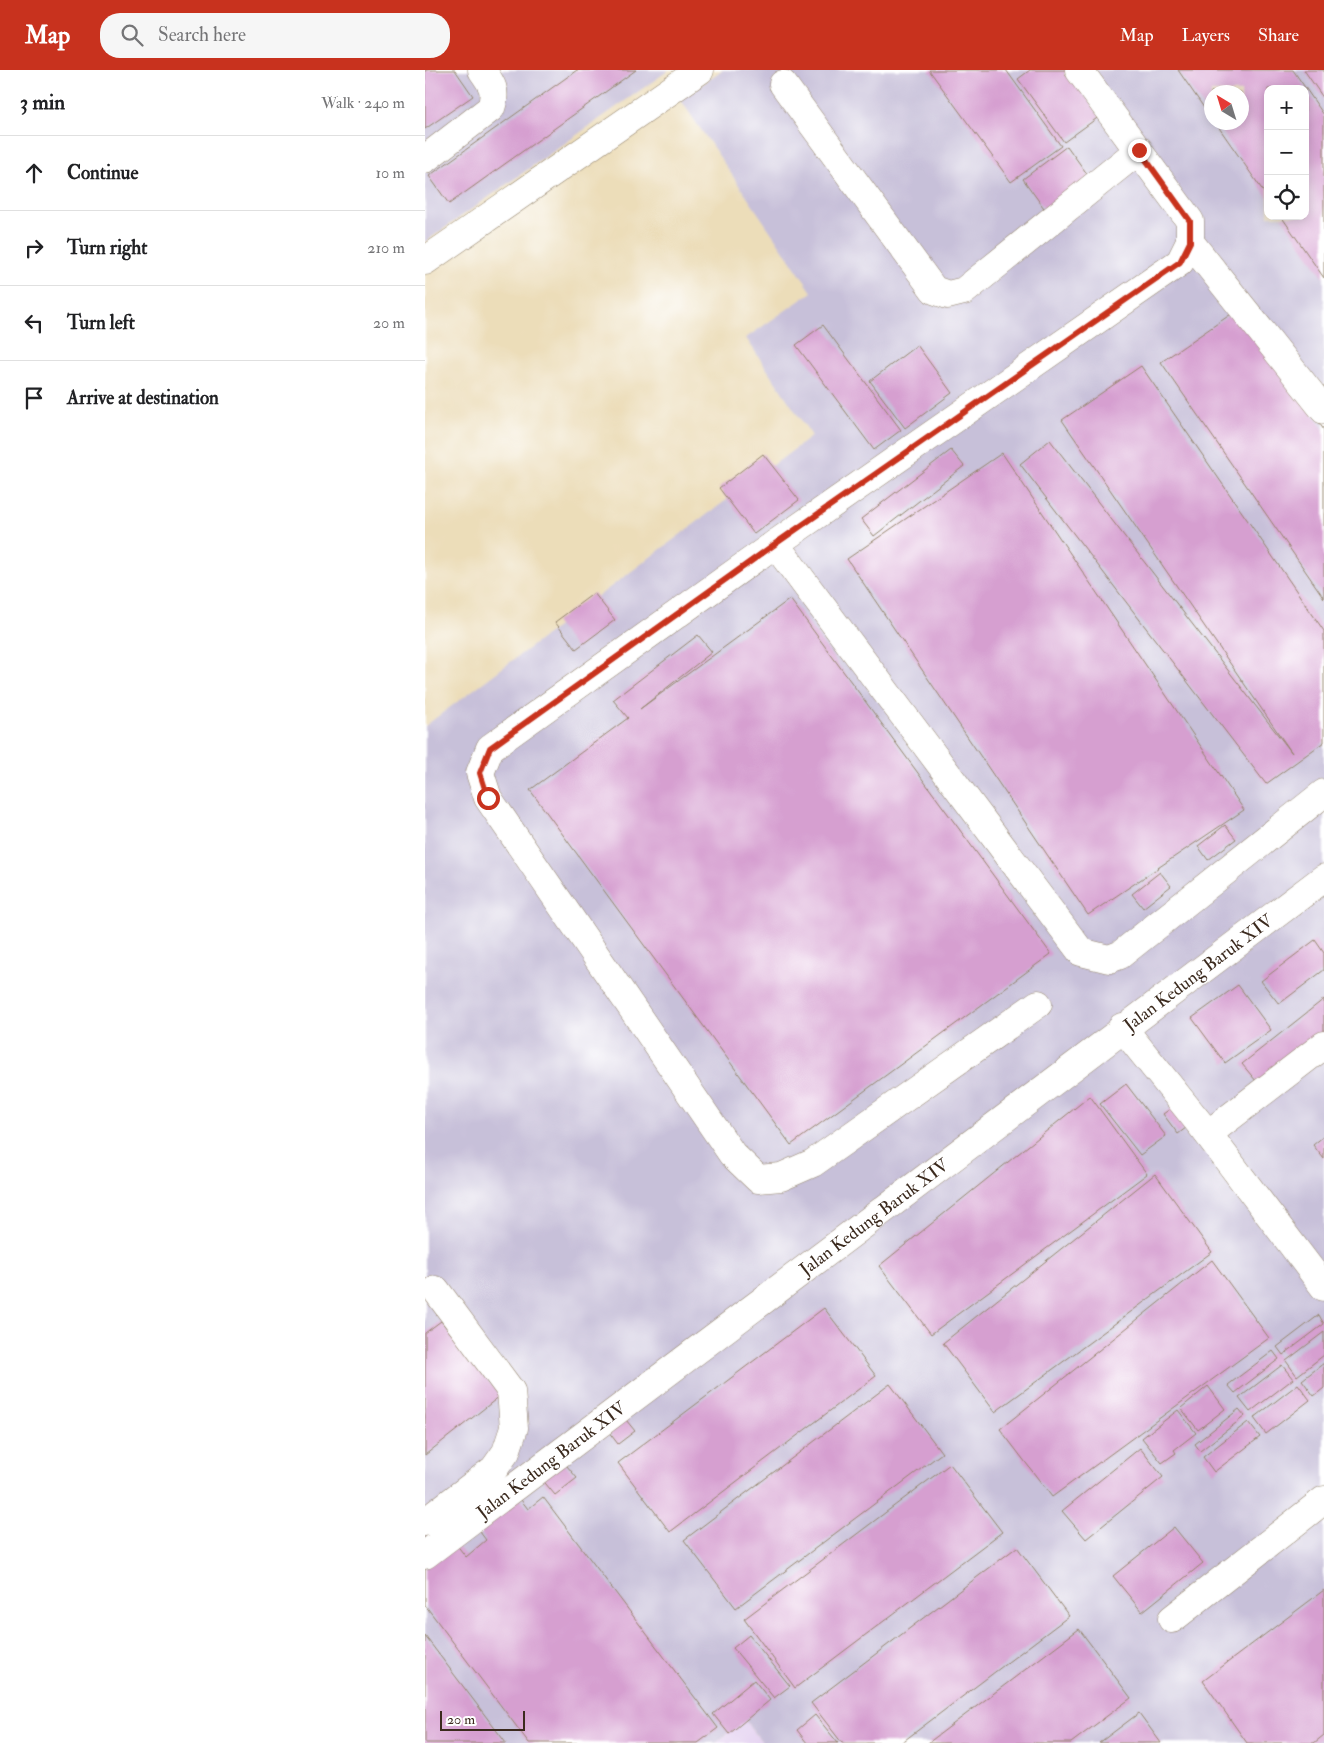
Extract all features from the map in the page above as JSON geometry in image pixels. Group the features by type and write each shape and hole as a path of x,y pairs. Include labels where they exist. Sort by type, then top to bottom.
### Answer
{"lane":[{"path":"425,158 491,108 495,96 491,82 482,70"},
{"path":"425,261 700,70"},
{"path":"1038,1004 813,1164 781,1176 758,1180 732,1154 488,798 480,773 490,748 775,544 1180,262 1190,242 1190,221 1082,71"},
{"path":"783,84 934,290 948,295 964,292 1139,150"},
{"path":"1190,242 1324,410"},
{"path":"775,544 1081,952 1109,959 1120,955 1324,793"},
{"name":"Jalan Kedung Baruk XIV","path":"425,1555 1122,1027 1324,878"},
{"path":"1122,1027 1208,1134 1324,1287"},
{"path":"1208,1134 1324,1045"},
{"path":"425,1522 494,1469 506,1452 514,1428 511,1391 436,1290"},
{"path":"1172,1619 1324,1500"}],"shaded area":[{"path":"425,70 669,70 425,242"},
{"path":"723,70 1324,70 1324,1743 763,1743 744,1719 716,1743 425,1743 425,726 812,436 746,338 812,292 680,99"},
{"path":"744,1719 763,1743 716,1743"}],"building":[{"path":"425,70 455,70 473,96 425,129"},
{"path":"577,70 636,70 449,204 429,176"},
{"path":"929,70 1006,70 1061,146 1011,182"},
{"path":"1030,70 1066,70 1100,116 1064,142 1018,79"},
{"path":"1178,70 1293,70 1303,85 1264,85 1264,192 1221,130 1249,130 1249,85 1204,85 1204,108"},
{"path":"1304,70 1324,70 1324,99"},
{"path":"1309,93 1324,115 1324,278 1284,220 1309,220"},
{"path":"1067,146 1090,178 1046,211 1023,179"},
{"path":"1240,308 1324,430 1324,598 1161,362"},
{"path":"823,325 901,430 874,450 796,345"},
{"path":"917,345 952,393 905,428 870,381"},
{"path":"1141,366 1324,631 1324,742 1266,784 1020,464 1050,440 1292,753 1062,420"},
{"path":"951,450 964,466 874,536 861,519"},
{"path":"1002,453 1244,810 1088,915 847,559"},
{"path":"763,454 799,500 754,534 719,488"},
{"path":"594,593 615,620 576,649 555,622"},
{"path":"790,599 1051,954 791,1145 530,790 628,718 613,700 698,635 712,652 640,709"},
{"path":"1225,825 1236,839 1208,860 1198,846"},
{"path":"1160,872 1171,886 1143,908 1132,894"},
{"path":"1315,940 1324,953 1324,970 1279,1004 1261,981"},
{"path":"1238,985 1271,1030 1225,1063 1192,1018"},
{"path":"1324,999 1324,1036 1261,1087 1242,1064"},
{"path":"1126,1084 1166,1136 1140,1155 1100,1104"},
{"path":"1090,1096 1147,1174 931,1334 879,1266"},
{"path":"1180,1102 1195,1121 1178,1134 1163,1114"},
{"path":"1324,1136 1324,1159 1313,1145"},
{"path":"1155,1174 1212,1252 995,1412 943,1343"},
{"path":"1212,1260 1269,1338 1052,1497 1000,1429"},
{"path":"824,1308 876,1376 670,1532 618,1463"},
{"path":"1319,1315 1324,1324 1283,1355 1277,1347"},
{"path":"441,1321 500,1396 425,1455 425,1333"},
{"path":"1324,1332 1324,1355 1297,1376 1286,1361"},
{"path":"1273,1351 1279,1359 1235,1393 1228,1385"},
{"path":"1324,1363 1324,1388 1314,1396 1302,1380"},
{"path":"1282,1365 1293,1379 1250,1412 1239,1398"},
{"path":"890,1384 942,1453 736,1608 684,1540"},
{"path":"1298,1384 1310,1400 1266,1434 1254,1418"},
{"path":"1208,1386 1225,1409 1198,1430 1181,1408"},
{"path":"1239,1409 1245,1416 1200,1451 1195,1444"},
{"path":"1178,1410 1196,1433 1174,1450 1176,1453 1162,1463 1142,1438"},
{"path":"622,1415 635,1431 618,1444 605,1427"},
{"path":"1248,1422 1260,1437 1214,1472 1203,1457"},
{"path":"1140,1448 1163,1477 1086,1539 1062,1511"},
{"path":"562,1460 577,1478 555,1495 541,1478"},
{"path":"950,1464 1002,1532 795,1688 744,1619"},
{"path":"518,1496 528,1509 543,1497 718,1728 698,1743 529,1743 425,1605 425,1568 456,1544 466,1557 486,1540 477,1528"},
{"path":"1174,1527 1203,1563 1142,1612 1113,1576"},
{"path":"1017,1547 1069,1616 901,1743 842,1743 811,1703"},
{"path":"1324,1590 1324,1735 1314,1743 1247,1743 1203,1681"},
{"path":"1079,1629 1131,1698 1071,1743 928,1743"},
{"path":"749,1635 790,1686 774,1698 733,1648"},
{"path":"425,1636 506,1743 425,1743"},
{"path":"754,1680 770,1700 729,1734 713,1714"},
{"path":"1139,1713 1161,1743 1099,1743"},
{"path":"815,1715 838,1743 807,1743 797,1730"}],"route":[{"path":"488,798 480,773 490,748 775,544 1180,262 1190,242 1190,221 1139,150"}]}
